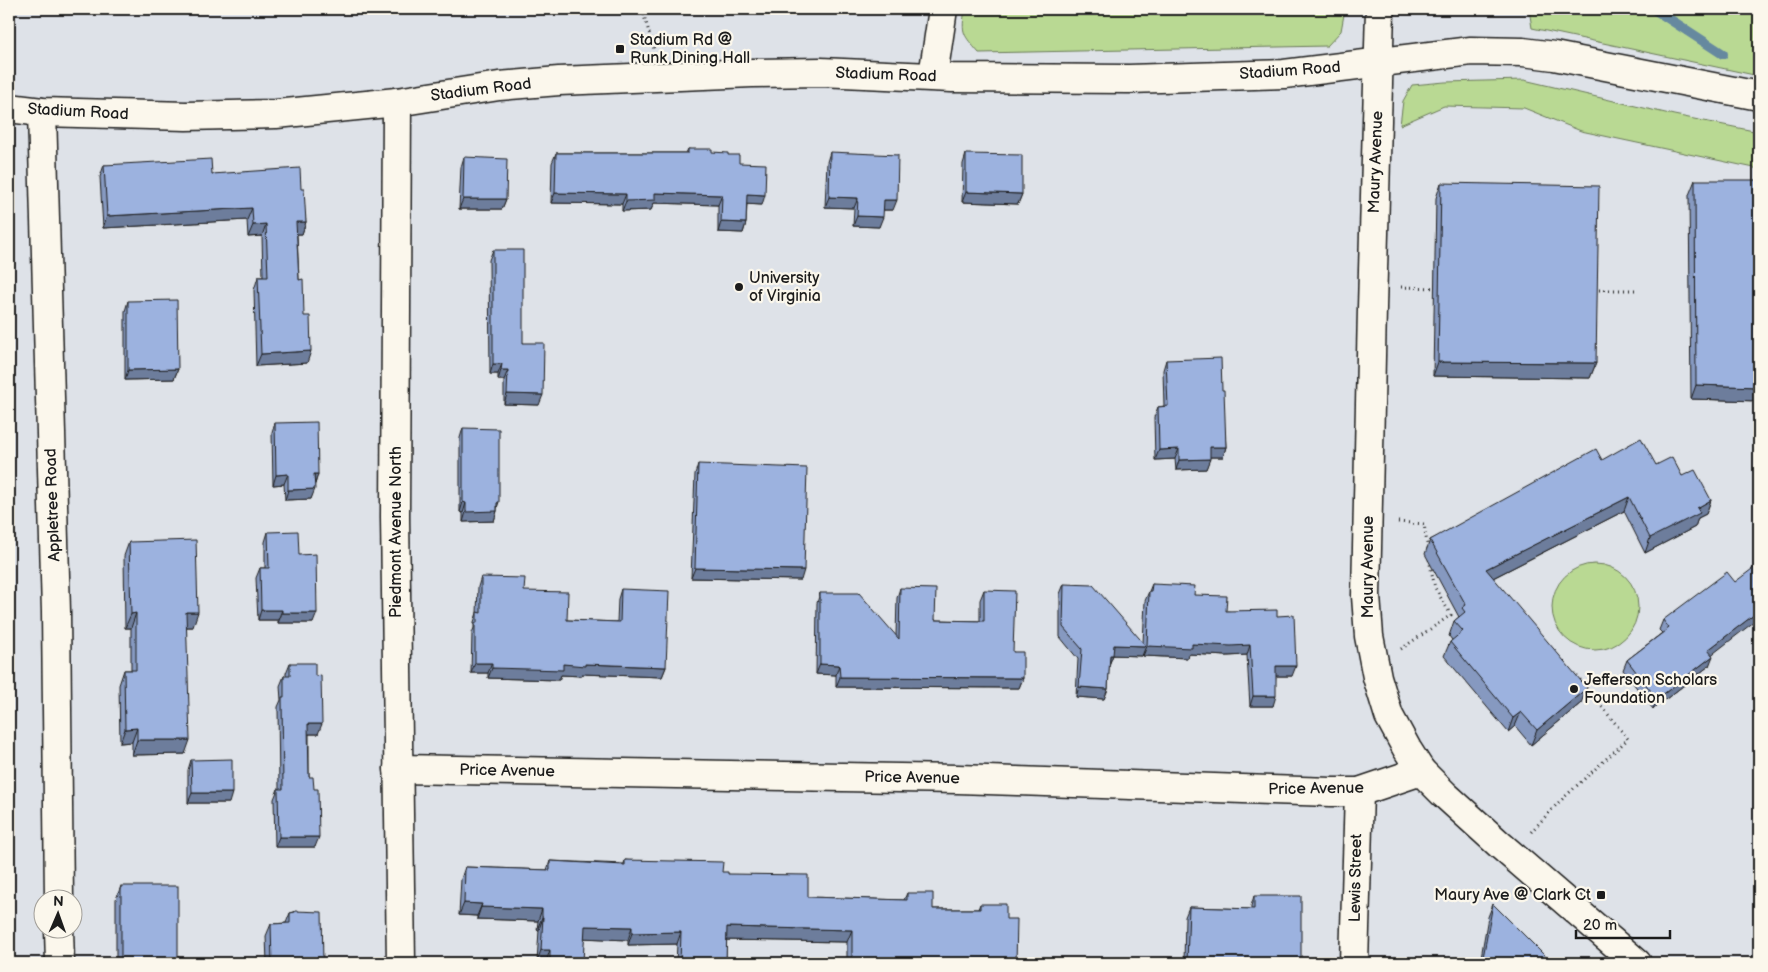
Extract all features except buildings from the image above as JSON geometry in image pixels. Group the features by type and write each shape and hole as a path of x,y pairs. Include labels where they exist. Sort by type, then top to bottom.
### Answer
{"street":[{"path":"933,76 943,9"},
{"name":"Maury Avenue","path":"1380,9 1366,596 1369,636 1377,677 1389,716 1421,771 1503,848 1638,963"},
{"name":"Stadium Road","path":"9,108 42,112 186,116 276,114 398,102 499,86 559,81 821,72 952,78 1129,79 1284,74 1471,52 1523,52 1554,56 1759,96"},
{"name":"Piedmont Avenue North","path":"398,102 395,517 401,963"},
{"name":"Appletree Road","path":"42,112 56,612 59,890"},
{"name":"Price Avenue","path":"398,769 958,778 1359,792 1421,771"},
{"name":"Lewis Street","path":"1354,963 1359,792"},
{"path":"59,940 60,963"}],"path":[{"path":"642,9 657,58"},
{"path":"1411,288 1445,288"},
{"path":"1590,290 1636,290"},
{"path":"1389,521 1424,524 1429,562 1435,588 1451,615 1407,645"},
{"path":"1527,836 1558,803 1628,739 1577,676"}],"green space":[{"path":"965,9 1345,9 1341,31 1327,46 979,53 964,33"},
{"path":"1529,9 1759,9 1759,76 1532,28"},
{"path":"1524,80 1674,115 1759,132 1759,169 1581,131 1524,108 1444,106 1400,125 1403,101 1412,85 1445,82"},
{"path":"1595,564 1611,567 1619,571 1631,583 1635,591 1638,607 1635,623 1631,631 1619,643 1611,647 1595,650 1579,647 1571,643 1559,631 1555,623 1552,607 1555,591 1559,583 1571,571 1579,567"}],"waterway":[{"path":"1654,9 1723,54"}],"place":[{"name":"Stadium Rd @ Runk Dining Hall","path":"620,49"},
{"name":"University of Virginia","path":"739,287"},
{"name":"Jefferson Scholars Foundation","path":"1574,689"},
{"name":"Maury Ave @ Clark Ct","path":"1601,895"}]}
